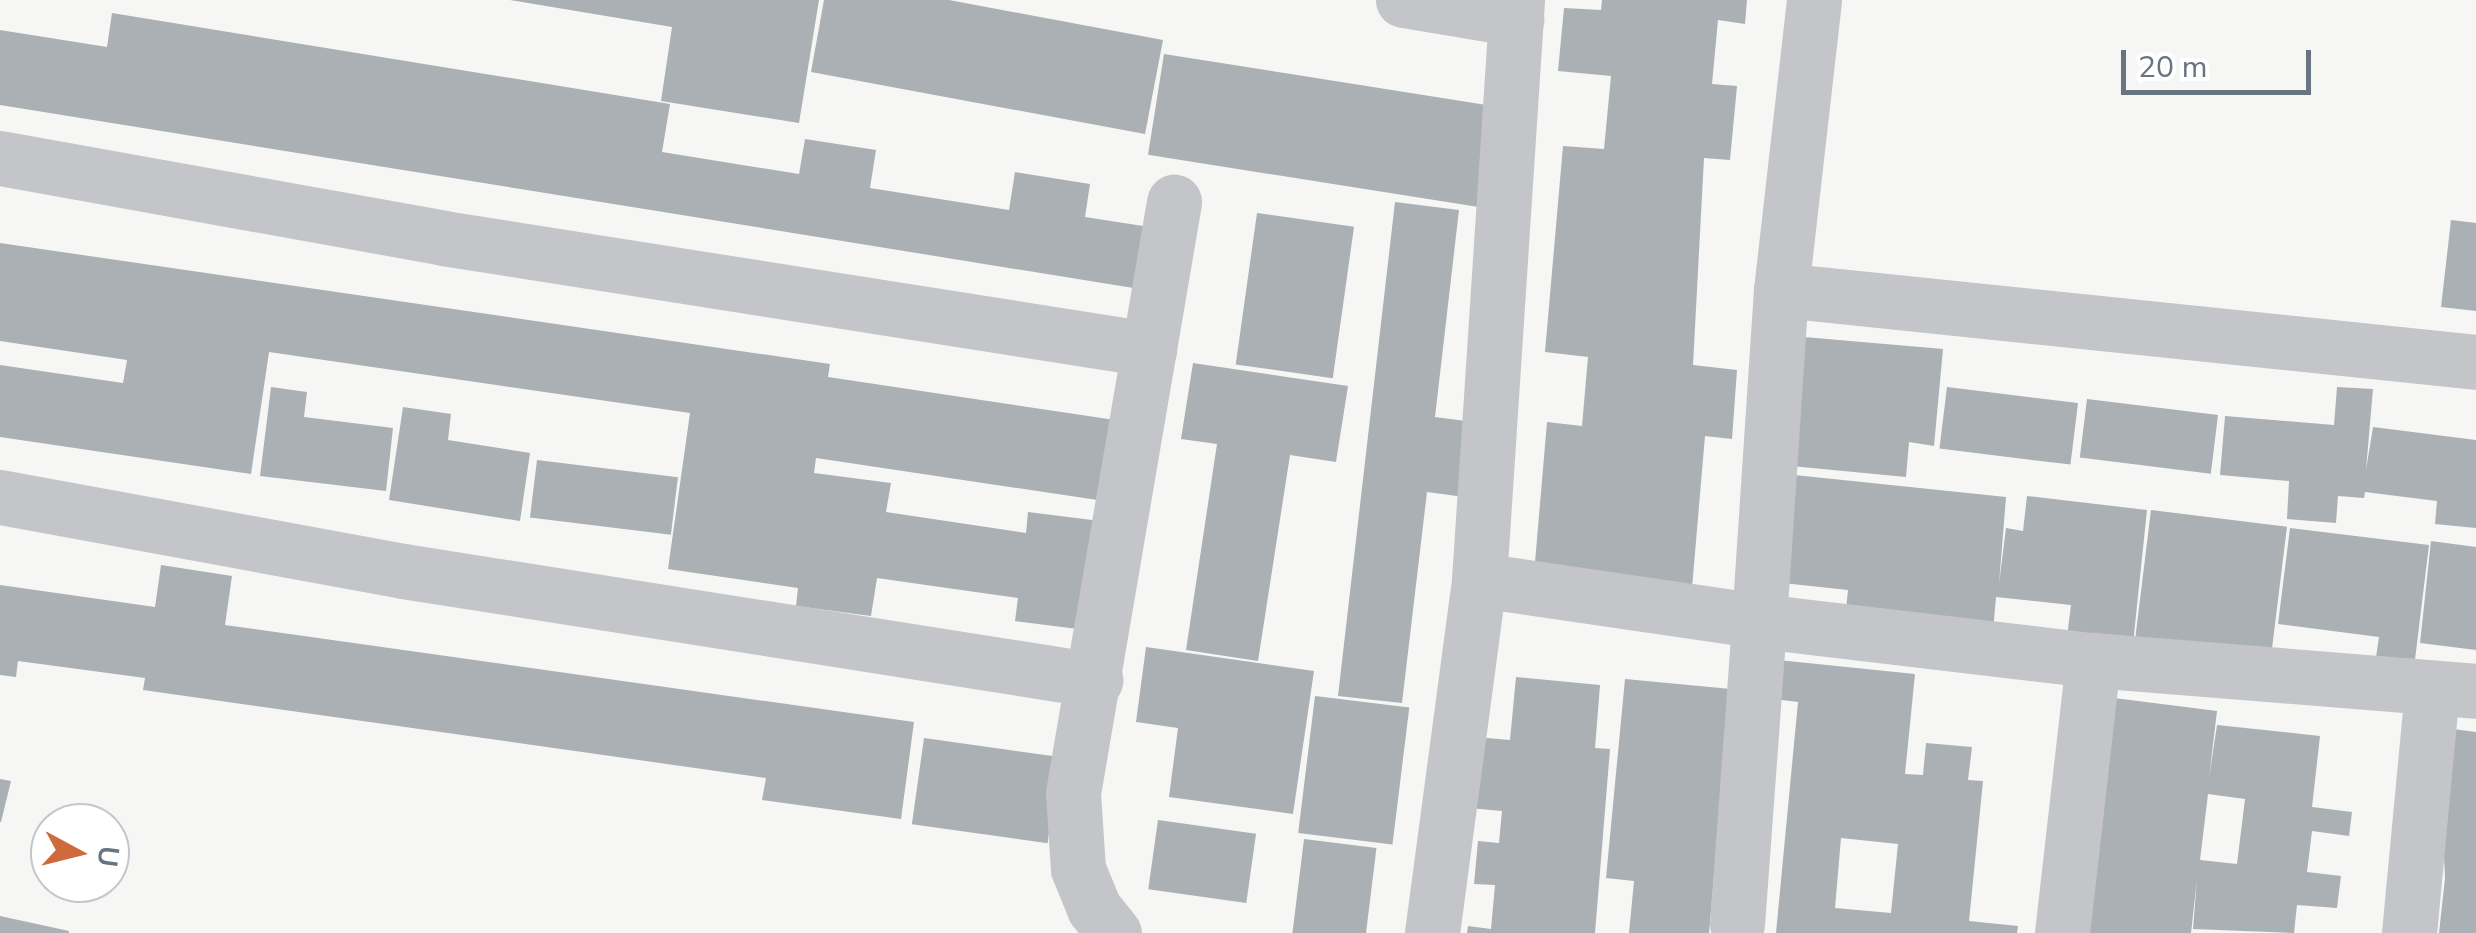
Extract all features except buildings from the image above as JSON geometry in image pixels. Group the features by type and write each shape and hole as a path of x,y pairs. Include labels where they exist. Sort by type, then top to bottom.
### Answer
{"street":[{"path":"1403,0 1517,9 1478,580 1432,933"},
{"path":"1737,924 1782,290 1814,0"},
{"path":"0,158 443,238 1149,349"},
{"path":"1114,933 1094,908 1076,850 1072,793 1095,680 1174,202"},
{"path":"1782,290 2476,362"},
{"path":"0,498 403,570 1095,680"},
{"path":"1478,580 1759,621 2093,660 2454,689 2409,933"},
{"path":"2062,933 2093,660"}]}
